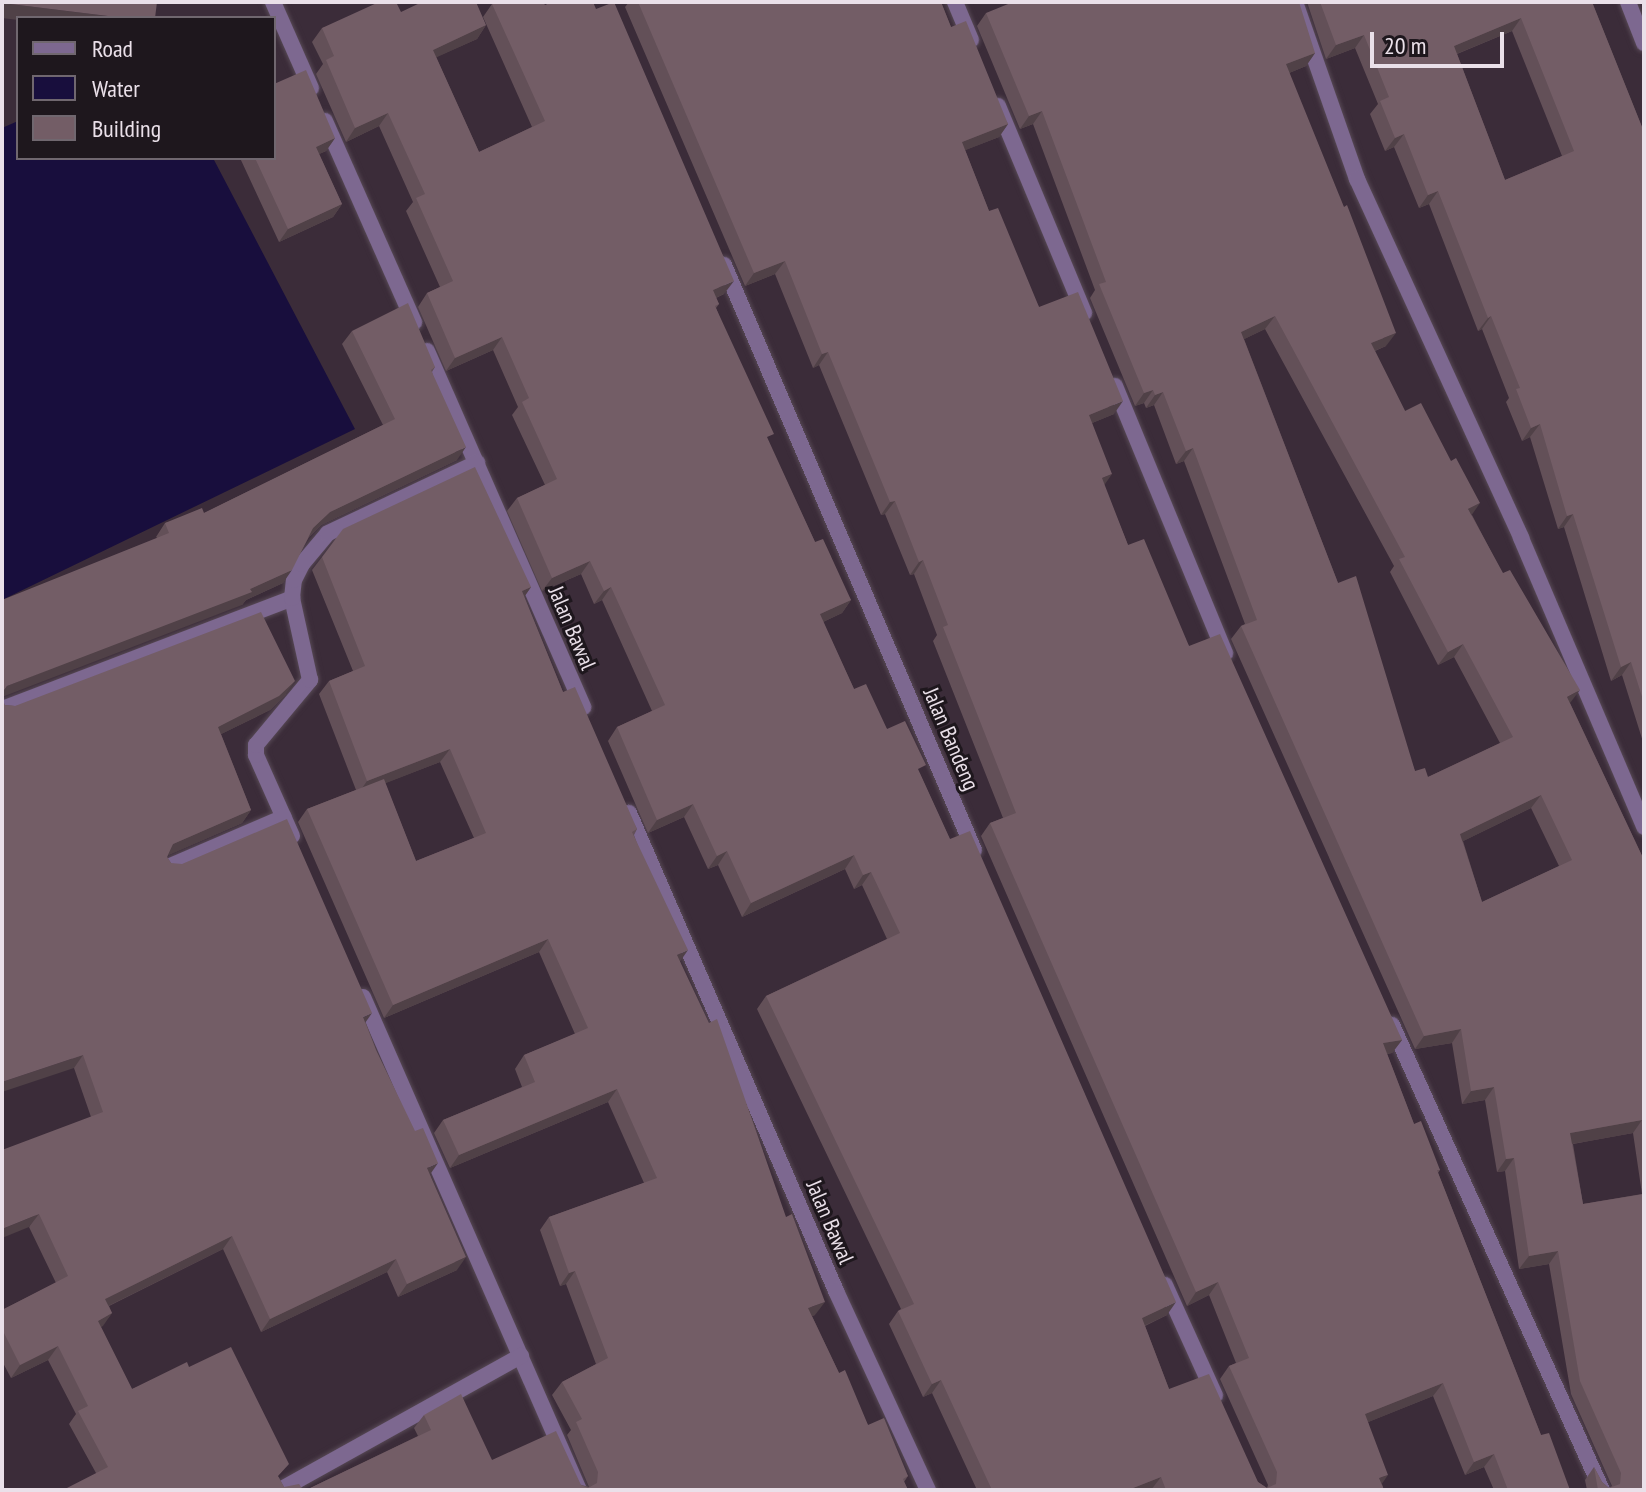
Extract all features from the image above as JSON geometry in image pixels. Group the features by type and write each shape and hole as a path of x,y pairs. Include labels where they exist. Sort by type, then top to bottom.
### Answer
{"street":[{"name":"Jalan Bawal","path":"273,2 590,725"},
{"path":"955,2 980,61"},
{"path":"1295,2 1357,179 1521,538 1644,827"},
{"path":"1628,2 1644,43"},
{"path":"992,90 1089,325"},
{"name":"Jalan Bandeng","path":"717,249 984,873"},
{"path":"1107,369 1229,662"},
{"path":"296,846 256,755 256,745 310,680 292,598 294,580 302,564 328,533 477,463"},
{"path":"2,709 292,598"},
{"name":"Jalan Bawal","path":"622,797 836,1291 928,1490"},
{"path":"168,867 284,817"},
{"path":"354,978 579,1490"},
{"path":"1385,1011 1602,1490"},
{"path":"1155,1262 1219,1405"},
{"path":"280,1490 521,1356"}],"water":[{"path":"16,122 16,160 214,160 355,429 2,600 2,128"}],"building":[{"path":"157,2 155,16 108,16 2,3"},
{"path":"379,2 396,2 401,12 422,2 476,2 486,25 433,50 479,152 545,121 492,4 593,2 596,9 614,2 734,281 713,290 719,304 715,306 774,434 767,437 815,542 823,539 851,600 820,614 854,689 866,684 887,729 905,721 926,765 918,769 950,839 970,831 1176,1302 1142,1318 1169,1389 1209,1374 1258,1482 1267,1488 1276,1484 1277,1472 1229,1366 1249,1358 1218,1282 1196,1292 990,823 1016,813 943,627 948,625 923,560 919,562 895,501 890,502 828,352 822,354 785,261 754,273 638,2 941,2 951,27 966,21 1008,124 962,142 989,211 998,208 1039,307 1078,292 1123,401 1089,415 1112,474 1102,478 1128,545 1144,539 1189,646 1220,634 1402,1040 1383,1043 1414,1124 1421,1121 1440,1170 1437,1170 1541,1435 1549,1433 1570,1490 1508,1490 1494,1454 1474,1462 1443,1383 1365,1414 1388,1475 1379,1478 1384,1490 1166,1490 1161,1477 1128,1490 992,1490 941,1380 932,1384 898,1311 914,1304 766,996 900,933 871,872 863,875 854,855 751,903 727,851 717,856 693,804 657,820 617,727 665,705 611,587 604,591 590,561 552,578 517,498 557,479 522,402 529,398 502,337 455,358 427,293 453,281 416,198 425,194 388,113 355,128 326,60 334,56 322,28"},
{"path":"1013,2 1299,2 1315,53 1286,64 1344,207 1347,205 1396,333 1371,343 1405,411 1421,403 1451,461 1456,458 1480,503 1468,509 1503,573 1510,570 1580,690 1567,697 1644,860 1644,1132 1642,1120 1570,1133 1583,1204 1644,1194 1644,1490 1598,1490 1594,1467 1609,1488 1620,1484 1621,1473 1580,1381 1558,1251 1529,1256 1514,1158 1506,1159 1494,1087 1471,1091 1461,1029 1424,1036 1241,626 1257,620 1193,448 1186,451 1163,392 1155,395 1153,390 1144,393 1099,284 1106,282 1042,111 1029,116 986,13","holes":["1275,316 1405,557 1399,559 1448,652 1463,644 1513,737 1428,777 1425,768 1415,771 1356,576 1338,583 1241,332","1541,795 1572,860 1482,902 1460,834"]},
{"path":"1320,2 1592,2 1644,132 1644,703 1631,662 1621,667 1573,514 1567,516 1540,424 1531,428 1516,389 1520,388 1491,316 1488,318 1438,191 1428,195 1404,134 1395,138 1380,101 1389,97 1364,35 1336,45","holes":["1521,18 1574,151 1505,180 1454,46"]},
{"path":"306,70 335,138 316,147 342,204 288,229 256,160 276,160 276,83"},
{"path":"408,303 435,367 431,370 466,447 330,512 313,528 292,570 250,589 252,592 7,686 2,693 2,600 169,533 165,523 202,508 204,513 395,419 352,331"},
{"path":"475,467 531,587 522,591 563,692 575,687 637,829 632,832 688,950 677,955 709,1023 717,1019 786,1217 792,1214 825,1302 808,1308 839,1373 845,1370 868,1425 884,1418 908,1476 903,1479 908,1490 306,1490 431,1430 424,1415 461,1394 492,1460 556,1431 581,1485 588,1488 597,1483 598,1472 576,1422 582,1419 562,1382 608,1358 575,1271 569,1273 549,1217 657,1178 617,1089 459,1155 443,1120 535,1082 524,1055 588,1028 548,939 393,1005 307,809 384,779 416,861 486,833 450,749 367,781 329,681 365,666 322,557 343,529"},
{"path":"261,612 295,681 279,696 218,727 251,810 173,844 167,857 171,863 182,864 287,819 372,1013 363,1017 376,1050 415,1131 423,1128 438,1163 427,1168 466,1257 407,1284 396,1259 270,1319 232,1236 105,1299 112,1313 98,1321 132,1389 187,1362 189,1367 231,1347 289,1464 278,1476 284,1487 299,1484 303,1490 63,1490 108,1467 78,1411 88,1406 58,1346 20,1365 2,1329 2,1310 68,1276 39,1214 2,1229 2,1150 103,1112 83,1055 2,1082 2,698 5,705 15,706"}]}
